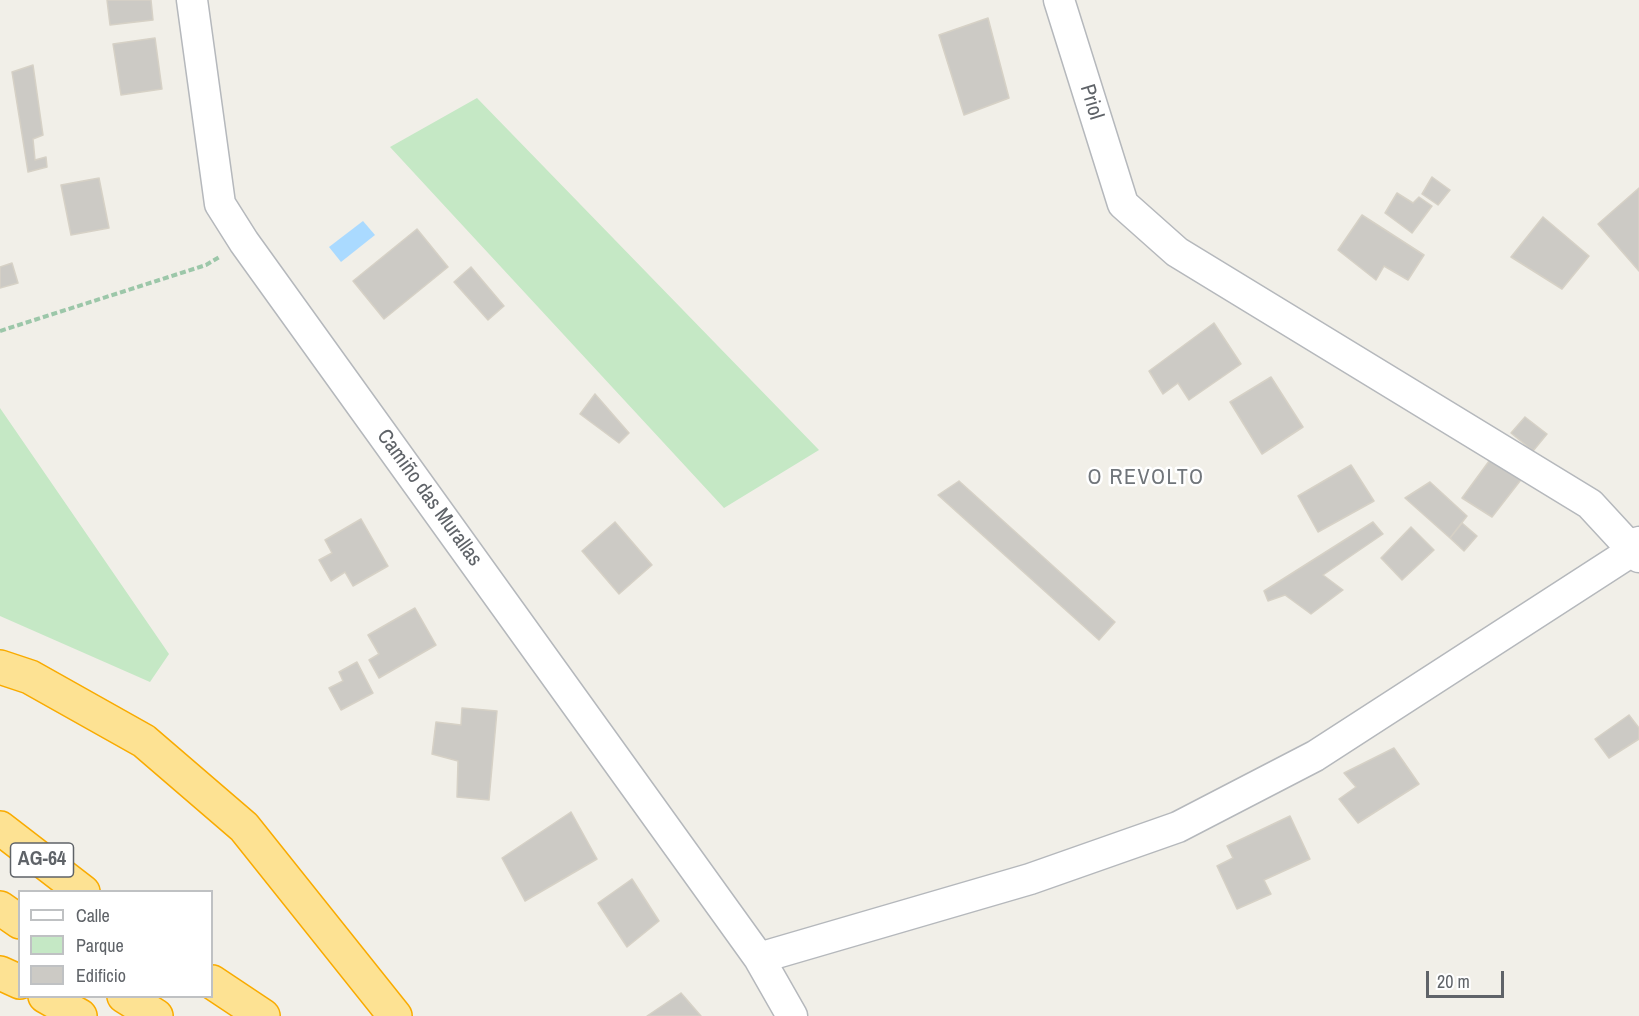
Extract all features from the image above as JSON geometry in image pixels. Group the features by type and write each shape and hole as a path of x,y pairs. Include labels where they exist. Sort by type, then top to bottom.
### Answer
{"highway":[{"path":"0,667 30,677 144,741 244,827 395,1016"},
{"name":"AG-64","path":"0,828 82,890"},
{"path":"0,908 18,921"},
{"path":"0,973 18,981"},
{"path":"213,983 263,1016"},
{"path":"48,998 80,1016"},
{"path":"127,998 156,1016"}],"street":[{"name":"Camiño das Murallas","path":"192,0 220,204 244,242 759,958 792,1016"},
{"name":"Priol","path":"1059,0 1124,204 1177,252 1590,504 1637,550"},
{"path":"759,958 1030,879 1178,827 1315,756 1637,550"}],"path":[{"path":"0,331 206,265 244,242"}],"green space":[{"path":"477,98 819,450 724,508 390,147"},
{"path":"0,408 169,654 150,682 0,616"}],"water":[{"path":"363,221 375,235 341,262 329,247"}],"building":[{"path":"107,0 151,0 153,20 110,25"},
{"path":"988,18 1009,98 964,115 939,35"},
{"path":"155,38 162,89 121,95 113,44"},
{"path":"33,65 43,135 33,139 35,160 46,157 47,167 28,172 12,72"},
{"path":"1432,177 1450,190 1438,205 1422,194"},
{"path":"99,178 109,228 71,235 61,185"},
{"path":"1639,188 1639,271 1598,224"},
{"path":"1397,193 1413,203 1419,197 1432,206 1412,233 1385,213"},
{"path":"1362,215 1424,255 1408,280 1384,266 1376,280 1338,250"},
{"path":"1543,217 1589,256 1562,289 1511,257"},
{"path":"417,229 448,267 384,319 353,281"},
{"path":"12,263 18,283 0,288 0,267"},
{"path":"471,267 504,306 488,320 454,282"},
{"path":"1214,323 1241,364 1189,400 1178,383 1163,394 1149,371"},
{"path":"1271,377 1303,427 1262,454 1230,402"},
{"path":"595,394 629,433 619,443 580,414"},
{"path":"1525,417 1547,434 1533,451 1511,433"},
{"path":"1495,453 1527,472 1492,517 1462,498"},
{"path":"1351,465 1374,501 1318,532 1298,496"},
{"path":"959,481 1115,622 1099,640 938,495"},
{"path":"1430,482 1467,516 1450,538 1405,498"},
{"path":"361,519 388,566 353,586 345,572 331,581 319,560 332,553 325,540"},
{"path":"615,522 652,565 619,594 582,551"},
{"path":"1373,522 1383,534 1323,575 1343,590 1311,614 1285,595 1268,601 1264,591"},
{"path":"1462,523 1477,536 1464,551 1450,538"},
{"path":"1411,527 1434,550 1402,580 1381,558"},
{"path":"415,608 436,645 379,678 369,660 379,654 368,635"},
{"path":"357,662 373,693 341,710 329,688 343,681 339,672"},
{"path":"462,708 497,711 489,800 457,797 458,761 432,754 436,722 461,725"},
{"path":"1629,715 1639,728 1639,739 1609,758 1595,739"},
{"path":"1394,748 1419,784 1358,823 1339,799 1356,787 1344,773"},
{"path":"571,812 597,859 525,901 502,858"},
{"path":"1290,816 1310,859 1264,880 1271,894 1237,909 1217,866 1233,858 1227,846"},
{"path":"632,879 659,921 627,947 598,903"},
{"path":"681,993 701,1016 647,1016"}],"district":[{"name":"O REVOLTO","path":"1146,478"}]}
